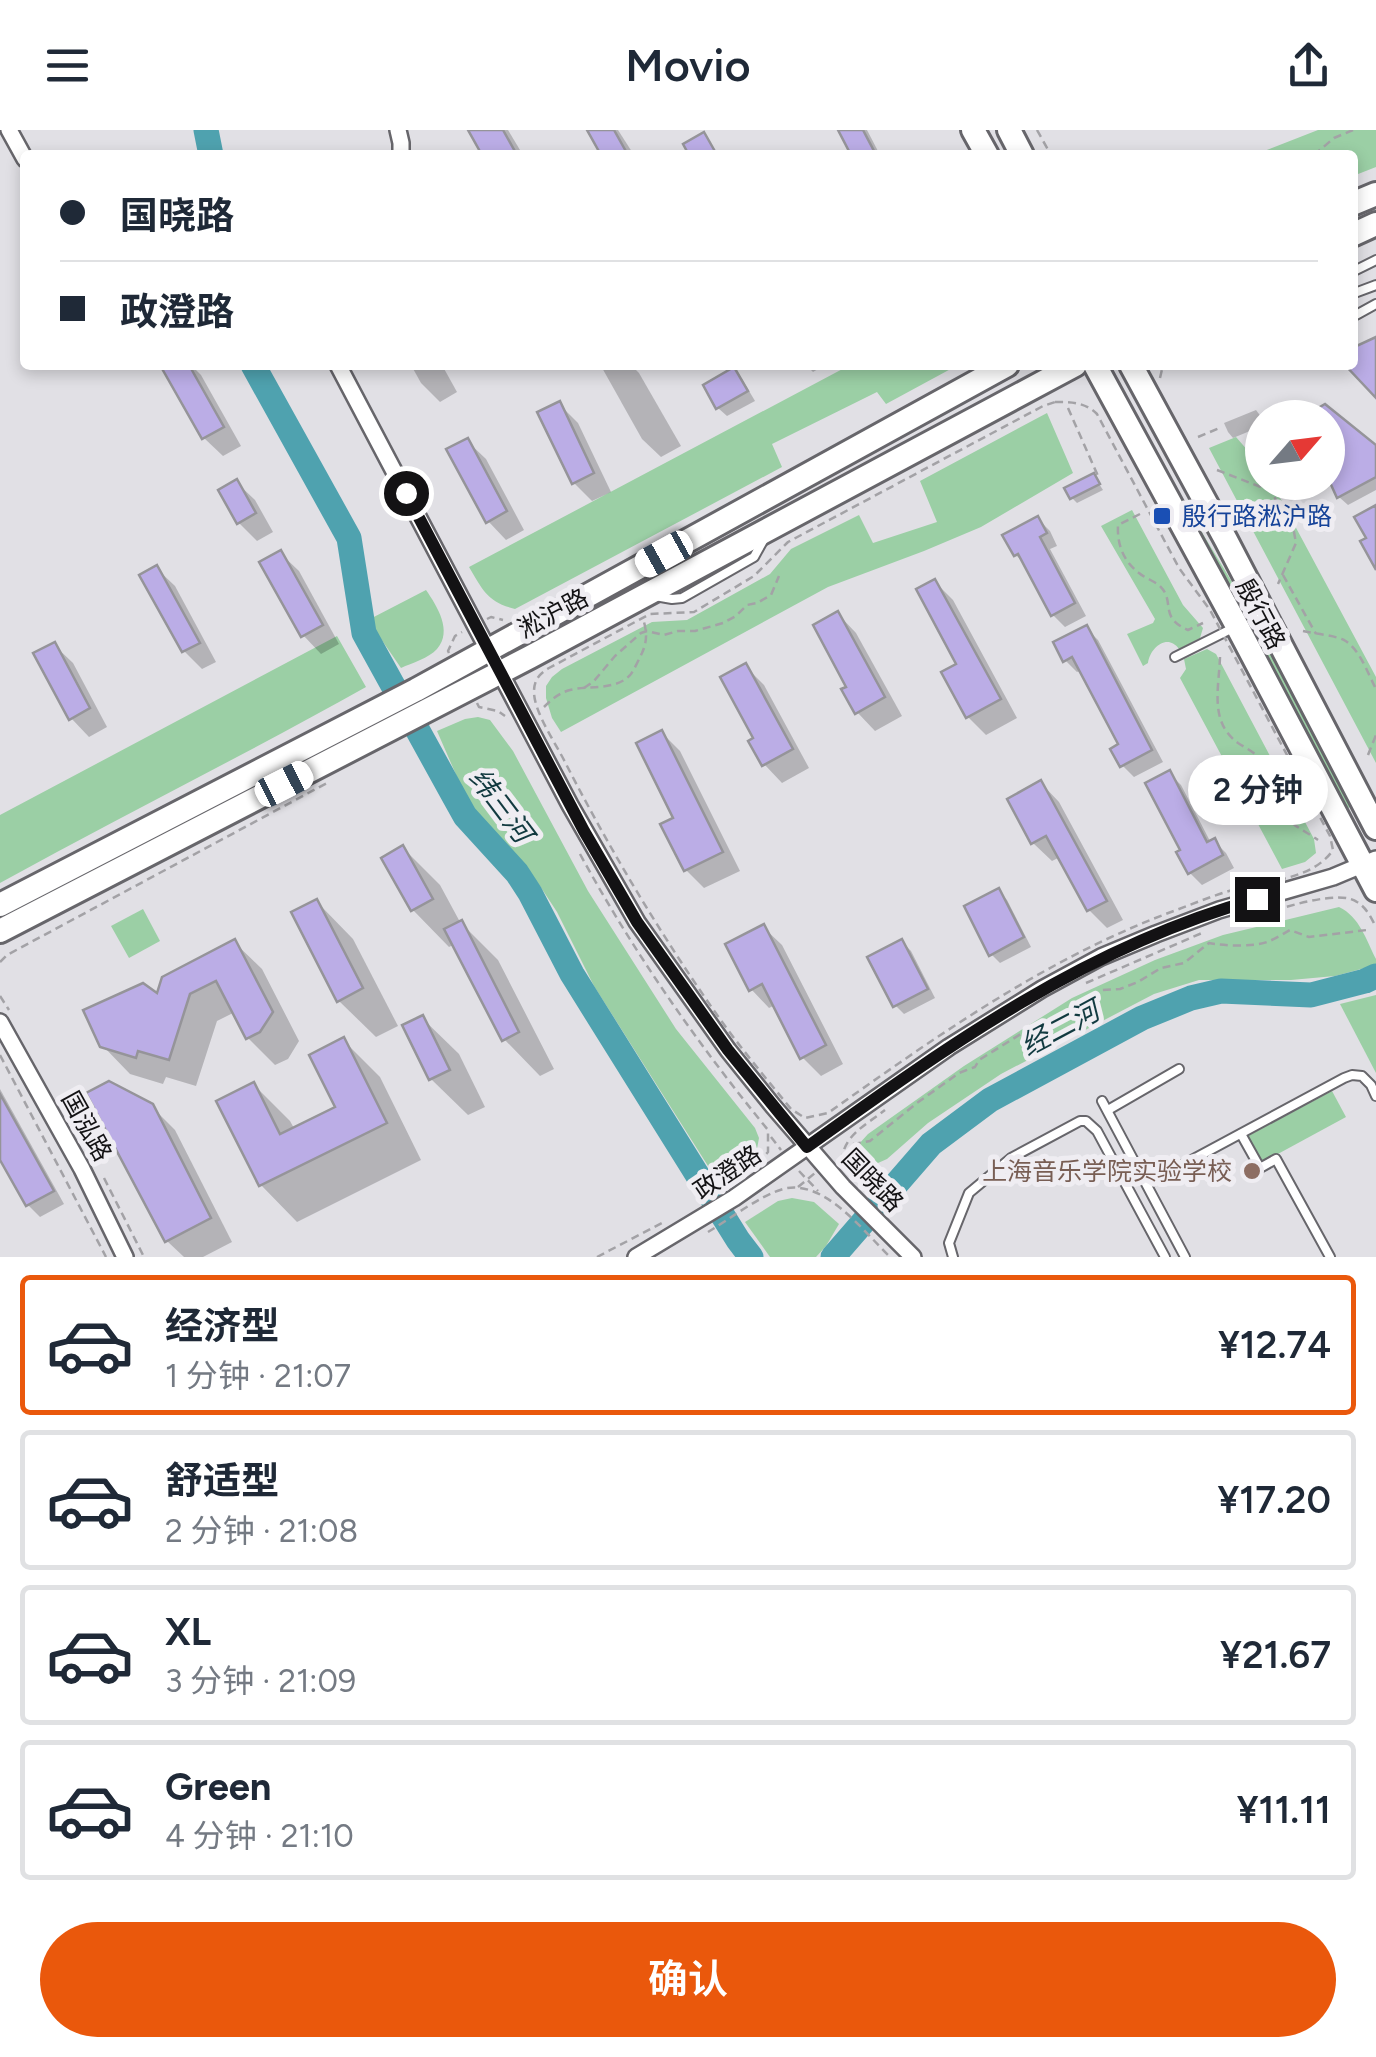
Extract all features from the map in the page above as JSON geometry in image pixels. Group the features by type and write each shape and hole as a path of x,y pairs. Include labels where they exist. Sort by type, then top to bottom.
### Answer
{"main road":[{"name":"淞沪路","path":"421,700 488,650 999,370"},
{"name":"淞沪路","path":"0,930 421,700 500,672 1066,370"},
{"name":"殷行路","path":"1098,370 1230,630 1369,862 1376,890"},
{"name":"殷行路","path":"1134,370 1376,828"},
{"name":"淞沪路","path":"0,905 385,719"}],"street":[{"name":"国晓路","path":"341,370 598,857 637,922 728,1050 807,1147 838,1194 902,1254"},
{"name":"政澄路","path":"636,1257 695,1232 737,1205 807,1147 949,1047 1042,988 1100,957 1219,910 1333,877 1369,862"},
{"name":"国泓路","path":"0,1022 82,1169 125,1257"}],"lane":[{"path":"1175,657 1230,630"},
{"path":"1108,1110 1180,1069"},
{"path":"1147,1184 1352,1075 1367,1080 1376,1096"},
{"path":"1102,1102 1185,1257"},
{"path":"953,1257 948,1242 969,1193 1011,1158 1086,1121 1097,1131 1165,1257"},
{"path":"1240,1134 1260,1168 1276,1159 1330,1257"}],"path":[{"path":"1320,150 1353,130"},
{"path":"1055,402 1073,402 1091,408 1096,414 1179,568 1230,630 1330,836 1330,855 1309,870 1191,904 1084,949 973,1012 828,1113 806,1118 790,1109 717,1016 643,904 535,701 539,674 650,614 694,612 754,576 788,542 1055,402"},
{"path":"1068,408 1098,476"},
{"path":"1198,437 1222,427"},
{"path":"1216,470 1271,491 1294,532 1296,543 1278,584"},
{"path":"1140,514 1118,525 1117,540 1127,561 1160,586 1175,624 1188,630 1202,623"},
{"path":"1283,574 1317,635"},
{"path":"584,688 633,639 647,631 664,635 723,623 747,605 771,595 779,576"},
{"path":"544,708 559,694 614,684 631,674 645,645 644,622"},
{"path":"1303,632 1343,639 1360,659 1376,689"},
{"path":"1220,657 1219,717 1225,732 1266,764 1276,805 1318,840"},
{"path":"1368,755 1376,735"},
{"path":"1373,743 1376,749"},
{"path":"0,962 261,820"},
{"path":"1258,915 1344,897 1367,910 1376,927"},
{"path":"1080,986 1212,929"},
{"path":"853,1144 870,1141 959,1073 1040,1022 1085,1007 1101,990 1120,990 1162,968 1184,963 1208,940 1231,948 1264,944 1290,930 1308,937 1367,930"},
{"path":"1098,983 1101,990"},
{"path":"0,1055 106,1257"},
{"path":"712,1061 768,1130 768,1152 760,1161"},
{"path":"845,1168 842,1150 848,1140 893,1105"},
{"path":"695,1232 737,1205 779,1190 810,1190 838,1194 902,1254"},
{"path":"597,1257 663,1223"}],"green space":[{"path":"1318,130 1376,130 1376,167 1358,174 1358,150 1267,150"},
{"path":"841,370 949,370 886,404 877,392 772,444 782,467 515,609 492,599 469,567"},
{"path":"1129,400 1186,506 1267,640 1355,804 1345,810 1125,402"},
{"path":"1047,413 1073,473 981,527 828,587 561,732 552,718 546,686 562,669 652,622 687,620 770,574 791,549 859,515 873,543 937,522 920,481"},
{"path":"1236,437 1245,447 1245,500 1281,500 1376,677 1376,763 1209,448"},
{"path":"1132,510 1183,605 1203,628 1200,638 1179,649 1170,642 1160,644 1143,666 1127,634 1155,619 1101,526"},
{"path":"426,590 442,619 442,642 430,655 401,668 368,620"},
{"path":"337,636 366,687 0,883 0,815"},
{"path":"1207,649 1216,654 1314,839 1316,853 1305,862 1282,869 1180,678 1186,669 1184,659"},
{"path":"478,717 490,720 513,751 588,891 676,1029 755,1128 759,1138 757,1149 715,1177 594,986 540,886 471,809 437,731"},
{"path":"1339,907 1357,923 1376,965 1335,976 1291,980 1199,980 1154,994 1001,1074 928,1123 887,1159 860,1171 851,1162 849,1155 868,1134 964,1066 1072,998 1155,960 1223,935"},
{"path":"143,909 160,941 129,958 111,926"},
{"path":"1376,995 1376,1073 1340,1004"},
{"path":"1332,1091 1346,1117 1261,1163 1246,1137"},
{"path":"792,1198 814,1202 839,1224 816,1257 770,1257 745,1222 778,1201"}],"building":[{"path":"468,130 503,130 514,150 479,150"},
{"path":"587,130 614,130 625,150 598,150"},
{"path":"838,130 863,130 873,150 848,150"},
{"path":"704,132 714,150 686,150 683,144"},
{"path":"1376,337 1376,398 1350,370 1358,370 1358,345"},
{"path":"163,370 192,370 224,427 202,439"},
{"path":"736,370 748,391 716,409 703,385"},
{"path":"560,401 594,473 572,484 537,412"},
{"path":"1345,420 1376,445 1376,477 1345,494"},
{"path":"468,438 507,511 486,523 446,449"},
{"path":"1094,473 1100,484 1070,499 1064,488"},
{"path":"237,479 256,513 237,524 218,490"},
{"path":"1376,505 1376,570 1360,541 1366,538 1354,517"},
{"path":"1038,516 1047,533 1040,537 1075,603 1051,616 1018,554 1014,556 1002,535"},
{"path":"281,550 323,625 301,637 259,562"},
{"path":"157,565 200,643 182,652 139,575"},
{"path":"935,579 1001,699 966,718 941,672 956,664 916,589"},
{"path":"838,611 885,697 855,714 841,689 846,687 813,625"},
{"path":"1087,625 1152,750 1120,767 1110,749 1118,744 1072,657 1063,662 1053,642"},
{"path":"55,642 90,708 69,720 33,653"},
{"path":"746,663 793,749 762,766 748,741 753,738 720,677"},
{"path":"662,730 723,852 684,871 660,824 673,818 636,743"},
{"path":"1170,770 1207,842 1215,838 1223,855 1188,874 1176,852 1180,850 1145,783"},
{"path":"1041,780 1107,901 1087,911 1046,836 1031,844 1007,799"},
{"path":"403,845 433,899 411,911 381,858"},
{"path":"999,888 1024,937 989,956 964,906"},
{"path":"317,899 363,988 337,1002 291,912"},
{"path":"462,920 519,1032 502,1041 444,929"},
{"path":"764,924 826,1045 800,1059 762,984 749,991 725,944"},
{"path":"235,939 273,1012 260,1032 246,1039 216,981 190,994 169,1060 138,1051 136,1058 100,1047 83,1010 143,983 157,993 162,977"},
{"path":"902,939 928,989 893,1007 867,957"},
{"path":"423,1015 450,1070 429,1080 402,1025"},
{"path":"344,1037 387,1123 259,1186 216,1101 254,1082 280,1134 335,1107 309,1055"},
{"path":"109,1081 153,1104 211,1218 165,1242 86,1093"},
{"path":"0,1094 54,1191 26,1206 0,1160"}],"waterway":[{"name":"纬三河","path":"206,130 210,150"},
{"name":"纬三河","path":"256,370 349,538 364,633 465,816 530,893 572,974 751,1257"},
{"name":"经二河","path":"833,1257 931,1144 990,1100 1142,1018 1191,998 1221,991 1311,995 1376,976"}],"place":[{"name":"殷行路淞沪路","path":"1162,516"},
{"name":"上海音乐学院实验学校","path":"1252,1171"}],"route":[{"path":"406,493 584,831 637,922 728,1050 807,1147 949,1047 1042,988 1100,957 1257,899"}]}
